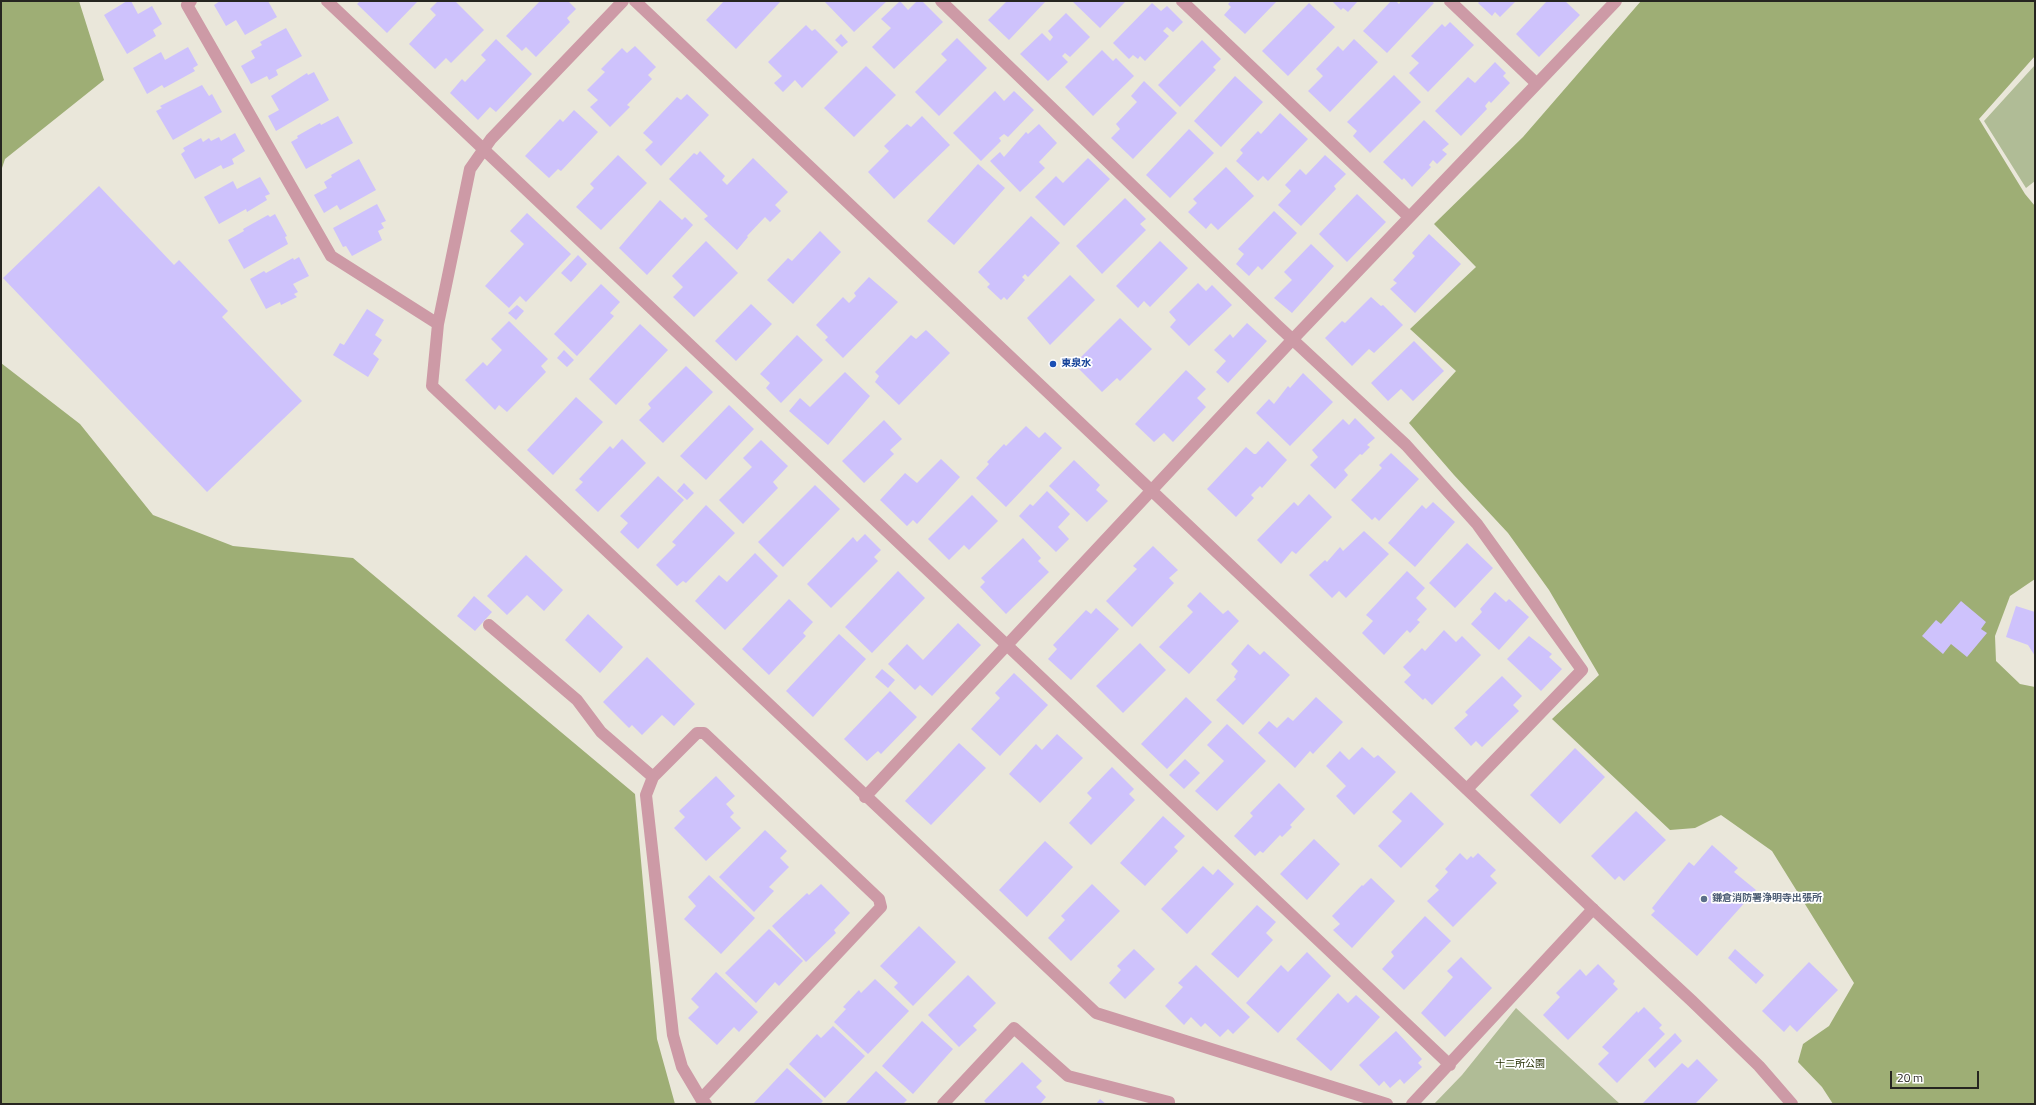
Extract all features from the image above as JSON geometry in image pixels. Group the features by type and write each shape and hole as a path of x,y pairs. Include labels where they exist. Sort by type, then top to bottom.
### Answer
{"street":[{"path":"191,1 187,5 332,256 438,324"},
{"path":"327,1 1450,1065"},
{"path":"623,1 483,148 470,169 438,324 432,386 865,797 1096,1013 1387,1104"},
{"path":"635,1 1754,1060 1792,1104"},
{"path":"941,1 1293,339 1406,445 1477,524 1582,670 1467,789"},
{"path":"1182,1 1409,217"},
{"path":"1450,1 1536,83"},
{"path":"865,797 1293,339 1616,1"},
{"path":"489,625 577,700 601,732 653,777"},
{"path":"697,733 704,733 879,899 881,907 703,1101 682,1068 673,1036 646,795 653,777 697,733"},
{"path":"1412,1104 1450,1065 1526,980 1593,909"},
{"path":"943,1104 1014,1028 1068,1076 1169,1102 1169,1104"}],"green space":[{"path":"1,1 79,1 104,80 5,159 1,171"},
{"path":"1641,1 2035,1 2035,56 1979,119 2025,194 2035,206 2035,579 2010,596 1995,636 1996,661 2020,684 2035,687 2035,1104 1833,1104 1822,1087 1798,1062 1803,1044 1829,1026 1854,983 1772,851 1721,815 1695,828 1670,830 1552,719 1599,675 1549,590 1508,533 1454,475 1409,423 1456,371 1410,329 1476,267 1434,224 1523,137"},
{"path":"2035,65 2035,181 2026,188 1984,121"},
{"path":"1,363 80,424 153,515 233,546 353,558 635,794 657,1039 675,1104 1,1104"},
{"name":"十二所公園","path":"1516,1008 1620,1104 1434,1104 1462,1075"}],"building":[{"path":"127,1 131,1 138,14 152,6 162,24 153,30 156,36 127,54 104,15"},
{"path":"220,1 268,1 277,17 245,35 236,20 226,26 214,5"},
{"path":"360,1 418,1 387,33 357,4"},
{"path":"438,1 455,1 484,30 451,63 446,58 435,69 409,44 436,15 430,9"},
{"path":"540,1 568,1 576,9 567,18 570,22 536,57 526,47 522,51 506,36"},
{"path":"724,1 781,1 736,49 706,20"},
{"path":"824,1 887,1 854,32"},
{"path":"900,1 908,10 917,1 922,1 943,22 894,69 872,47 891,28 881,19"},
{"path":"1007,1 1046,1 1009,40 988,20"},
{"path":"1072,1 1126,1 1100,28"},
{"path":"1231,1 1277,1 1245,34 1224,15 1231,7 1228,4"},
{"path":"1332,1 1358,1 1348,12 1343,8 1341,10"},
{"path":"1391,1 1396,1 1399,4 1401,1 1431,1 1434,3 1387,53 1363,31"},
{"path":"1480,1 1516,1 1500,17 1495,12 1492,16 1478,3"},
{"path":"1547,1 1565,1 1580,15 1539,57 1516,34"},
{"path":"1152,3 1161,11 1167,6 1183,22 1173,32 1167,27 1163,31 1169,36 1145,61 1140,56 1138,59 1133,55 1129,59 1113,43"},
{"path":"1309,3 1335,27 1288,76 1262,51"},
{"path":"1066,13 1090,37 1070,57 1065,53 1062,56 1068,62 1048,81 1020,54 1042,33 1050,41 1053,37 1048,31"},
{"path":"1450,22 1474,45 1428,92 1409,73 1419,63 1411,56 1442,24 1445,27"},
{"path":"806,25 812,31 815,29 838,52 802,88 795,80 783,92 774,83 782,76 768,62"},
{"path":"286,28 302,56 276,70 278,75 269,80 267,76 251,84 241,66 255,58 251,51 262,45 260,42"},
{"path":"841,34 848,42 842,47 835,40"},
{"path":"957,38 987,68 939,116 915,92 947,60 941,54"},
{"path":"496,39 532,74 496,112 490,107 478,120 450,93 462,79 465,82 486,60 481,55"},
{"path":"1354,39 1378,62 1330,112 1308,91 1323,76 1316,69 1338,46 1343,51"},
{"path":"1202,40 1221,59 1213,67 1216,70 1180,107 1158,85"},
{"path":"635,46 656,67 648,75 652,79 627,105 630,107 610,127 590,107 598,100 587,90 605,72 601,69 622,48 627,53"},
{"path":"188,47 198,65 193,68 195,71 164,88 162,85 147,94 133,68 161,52 165,60"},
{"path":"1102,50 1113,61 1116,58 1134,76 1093,116 1065,87"},
{"path":"1495,62 1506,73 1503,76 1510,83 1491,103 1489,101 1485,106 1487,109 1461,136 1435,111 1468,77 1475,83"},
{"path":"866,66 896,95 854,137 824,108"},
{"path":"314,72 329,100 276,131 268,116 279,110 271,96 307,73 308,75"},
{"path":"1394,75 1421,102 1370,153 1353,136 1357,131 1347,122"},
{"path":"1235,76 1263,102 1221,147 1194,121"},
{"path":"1144,81 1177,113 1133,159 1111,138 1120,129 1116,124 1137,102 1131,96"},
{"path":"202,85 209,96 212,94 222,112 173,140 156,111 162,108 160,106"},
{"path":"995,91 1004,101 1014,91 1034,110 1008,137 1004,134 999,138 1001,141 981,161 953,133"},
{"path":"687,94 709,115 661,166 645,150 653,142 643,133 677,97 681,100"},
{"path":"574,110 598,132 561,171 558,169 549,178 525,156 560,119 563,122"},
{"path":"1280,113 1308,139 1268,181 1263,176 1258,181 1236,161 1243,153 1240,150 1258,131 1261,134"},
{"path":"338,116 353,143 306,169 291,142 298,138 297,136 320,123 321,125"},
{"path":"922,116 950,145 894,199 868,172 889,151 884,146 907,124 911,127"},
{"path":"1424,120 1449,144 1442,150 1447,154 1437,164 1433,160 1429,165 1431,167 1412,187 1404,178 1402,180 1383,162"},
{"path":"1039,124 1057,143 1039,162 1045,168 1020,192 990,161 1000,152 1004,157 1026,132 1028,134"},
{"path":"1189,129 1214,153 1170,198 1146,175"},
{"path":"235,133 245,151 232,159 234,164 223,169 221,165 195,179 181,154 185,151 183,148 201,138 203,142 209,138 211,141 219,137 221,141"},
{"path":"700,151 725,176 722,180 727,185 753,158 788,192 775,205 781,211 770,222 765,217 747,236 748,237 737,250 704,219 708,216 669,179 694,153 697,155"},
{"path":"618,155 647,183 601,230 576,207 594,188 590,184"},
{"path":"1325,155 1346,174 1334,186 1336,189 1301,226 1278,205 1291,191 1285,185 1300,169 1306,175"},
{"path":"1088,158 1110,179 1064,226 1035,197 1056,176 1063,183"},
{"path":"359,159 376,190 340,210 337,205 324,213 314,195 327,188 324,182 332,177 331,175"},
{"path":"978,164 1005,188 954,245 927,221"},
{"path":"1226,167 1254,196 1218,230 1211,223 1206,229 1188,212 1197,203 1193,199"},
{"path":"260,177 270,194 265,196 267,200 247,212 246,209 219,224 204,197 233,181 237,189"},
{"path":"99,186 174,265 179,260 228,311 222,317 302,401 207,492 3,278"},
{"path":"1357,194 1386,222 1347,262 1319,234"},
{"path":"1125,198 1146,219 1140,224 1146,230 1102,274 1076,246"},
{"path":"660,200 682,220 685,217 693,225 647,275 619,248"},
{"path":"377,204 386,221 381,223 384,228 378,231 382,240 352,256 346,246 343,247 333,228"},
{"path":"1274,211 1297,233 1262,270 1258,266 1249,276 1236,264 1244,254 1238,249"},
{"path":"527,213 571,254 526,302 520,296 509,308 485,286 524,244 510,231"},
{"path":"275,214 287,236 285,237 288,244 244,269 228,240 244,231 243,229 268,215 270,217"},
{"path":"1031,216 1060,243 1028,277 1025,274 1022,277 1025,280 1007,300 1004,297 1001,300 987,287 990,284 978,272"},
{"path":"820,231 841,252 793,304 767,280 788,258 792,261"},
{"path":"1429,234 1461,264 1415,313 1390,289 1397,283 1393,280 1415,256 1412,253"},
{"path":"706,241 738,273 694,317 673,297 683,287 672,276"},
{"path":"1160,241 1188,268 1150,307 1144,301 1138,308 1116,286"},
{"path":"1311,244 1334,266 1292,313 1274,298 1292,280 1284,272"},
{"path":"578,255 587,264 571,282 561,273"},
{"path":"299,257 309,276 293,284 298,292 294,294 297,297 281,305 280,302 266,309 250,279 264,271 266,273 293,258 294,260"},
{"path":"1070,275 1095,300 1050,345 1027,318"},
{"path":"869,277 898,302 843,358 825,340 828,337 816,325 843,297 849,303 856,296 854,293"},
{"path":"1198,283 1206,291 1212,285 1232,305 1189,346 1170,327 1176,320 1169,312"},
{"path":"601,284 620,302 610,313 614,316 577,356 554,334"},
{"path":"1371,297 1381,306 1383,305 1403,325 1374,353 1369,349 1352,366 1325,338 1342,321 1345,323"},
{"path":"751,304 772,324 736,361 715,341"},
{"path":"517,305 524,311 516,320 508,313"},
{"path":"367,309 384,320 375,335 382,340 373,354 379,359 368,377 333,355 340,343 344,345"},
{"path":"1120,318 1152,349 1120,381 1117,378 1102,392 1074,364"},
{"path":"509,321 548,359 541,366 546,372 507,412 499,405 495,410 465,380 483,362 487,366 502,350 491,339"},
{"path":"1247,323 1267,341 1228,383 1216,372 1226,361 1214,350 1230,334 1233,338"},
{"path":"640,324 668,350 616,405 589,379"},
{"path":"926,330 950,353 899,405 875,382 879,376 875,372 911,335 916,339"},
{"path":"797,335 823,360 781,403 766,388 770,383 760,374"},
{"path":"1414,341 1444,371 1413,401 1401,389 1388,401 1371,383"},
{"path":"564,350 574,360 567,367 557,358"},
{"path":"686,366 713,392 663,443 639,420 651,408 648,404"},
{"path":"1186,370 1206,389 1197,398 1206,407 1173,442 1164,433 1154,442 1135,424"},
{"path":"845,372 870,396 828,445 789,411 800,398 810,407"},
{"path":"1303,373 1333,402 1290,446 1256,413 1269,399 1274,404 1288,386 1290,388"},
{"path":"576,397 603,422 553,475 527,450"},
{"path":"729,405 754,429 706,480 680,456"},
{"path":"1355,418 1375,438 1367,445 1370,447 1362,455 1360,454 1344,470 1348,475 1335,489 1310,465 1318,457 1312,450 1343,419 1349,425"},
{"path":"884,420 902,439 890,450 894,454 864,483 842,461"},
{"path":"1026,426 1039,438 1045,432 1062,448 1006,507 976,478 989,464 987,462 1004,444 1006,446"},
{"path":"622,439 646,463 598,512 575,490 583,482 579,479 610,446 613,449"},
{"path":"761,440 788,466 773,482 778,488 743,524 719,500 752,467 743,458"},
{"path":"1268,441 1287,460 1262,488 1260,486 1251,495 1254,498 1236,517 1207,489 1246,447 1256,454"},
{"path":"1391,453 1419,479 1379,521 1375,517 1372,520 1351,500 1382,468 1379,465"},
{"path":"941,459 960,477 917,524 913,520 907,526 880,500 905,473 917,483"},
{"path":"1074,460 1100,485 1096,490 1108,501 1087,522 1049,486"},
{"path":"658,476 684,500 638,549 620,532 628,523 620,516"},
{"path":"684,483 694,493 687,500 677,491"},
{"path":"815,485 840,509 783,567 758,542"},
{"path":"1047,491 1070,514 1058,527 1069,539 1056,552 1019,516 1030,504 1033,506"},
{"path":"1309,494 1332,517 1296,554 1292,551 1281,564 1257,540 1294,502 1298,506"},
{"path":"972,495 998,521 969,550 964,545 949,560 928,539"},
{"path":"1433,502 1455,522 1415,567 1388,543 1422,505 1426,509"},
{"path":"706,505 735,533 686,583 683,581 677,586 656,565 676,545 672,542"},
{"path":"1364,531 1389,554 1346,598 1339,591 1332,598 1309,575 1325,560 1327,562 1340,547 1343,551"},
{"path":"865,534 881,550 874,557 878,561 831,608 807,584 853,537 857,542"},
{"path":"1023,538 1041,558 1038,561 1049,572 1006,614 980,587 985,582 981,578"},
{"path":"1467,543 1493,568 1455,608 1429,583"},
{"path":"1153,546 1178,570 1169,578 1174,583 1132,627 1106,601 1137,569 1133,566"},
{"path":"755,553 778,576 725,630 695,601 719,575 727,582"},
{"path":"526,555 563,590 544,611 527,595 507,615 487,596"},
{"path":"898,571 925,598 872,653 845,627"},
{"path":"1407,571 1425,588 1416,598 1427,609 1417,620 1420,622 1410,633 1407,630 1384,655 1362,633 1373,621 1366,615"},
{"path":"1200,592 1223,614 1228,610 1239,621 1189,674 1159,647 1193,612 1187,606"},
{"path":"1495,592 1506,602 1509,599 1529,617 1499,650 1471,624 1482,612 1480,609"},
{"path":"474,596 492,612 475,631 457,616"},
{"path":"789,599 813,622 803,633 806,636 769,675 742,649"},
{"path":"1961,601 1986,622 1981,629 1987,633 1967,657 1951,644 1943,654 1922,636 1936,620 1941,624"},
{"path":"2016,606 2035,612 2035,656 2028,645 2006,637"},
{"path":"1096,608 1119,629 1071,680 1048,659 1057,649 1053,645 1086,610 1091,614"},
{"path":"588,614 623,647 600,673 565,640"},
{"path":"958,623 981,645 932,696 920,685 915,690 888,664 907,644 923,660"},
{"path":"1444,630 1456,642 1462,636 1481,655 1432,705 1425,698 1423,700 1404,682 1411,675 1403,667 1422,648 1425,651"},
{"path":"839,634 866,659 813,717 786,691"},
{"path":"1529,636 1552,654 1549,657 1562,669 1541,691 1507,659"},
{"path":"1140,643 1166,670 1123,713 1096,686"},
{"path":"1248,644 1260,655 1264,651 1290,675 1243,725 1216,700 1236,679 1234,677 1238,671 1231,664"},
{"path":"647,657 695,704 674,726 662,715 642,735 632,725 629,728 603,702"},
{"path":"882,669 895,680 888,688 875,677"},
{"path":"1014,673 1048,705 1000,756 971,729 1000,698 995,693"},
{"path":"1502,676 1522,696 1513,705 1519,711 1482,747 1476,741 1471,746 1454,728 1468,715 1465,712"},
{"path":"890,691 917,717 881,754 878,751 867,761 844,739"},
{"path":"1186,697 1212,722 1167,769 1141,744"},
{"path":"1316,697 1343,722 1313,754 1310,751 1295,768 1258,733 1269,721 1277,728 1288,717 1293,721"},
{"path":"1227,724 1266,761 1217,811 1195,791 1224,761 1207,745"},
{"path":"1057,734 1083,758 1040,803 1009,774 1036,744 1042,750"},
{"path":"959,743 986,768 931,825 905,801"},
{"path":"1362,747 1374,758 1378,755 1396,772 1354,815 1336,796 1346,786 1326,766 1340,751 1349,760"},
{"path":"1575,748 1605,777 1560,824 1530,795"},
{"path":"1185,759 1200,773 1184,789 1169,775"},
{"path":"1112,767 1134,789 1129,794 1135,800 1091,845 1069,823 1092,798 1087,793"},
{"path":"716,776 735,796 726,804 734,813 730,817 741,828 706,861 674,828 685,817 679,811"},
{"path":"1279,783 1305,809 1290,825 1292,827 1282,837 1280,835 1263,853 1260,851 1255,856 1234,836 1253,816 1250,813"},
{"path":"1411,792 1444,824 1401,868 1378,846 1402,821 1392,812"},
{"path":"1636,811 1666,840 1624,881 1619,876 1615,880 1591,856"},
{"path":"1163,816 1185,836 1174,847 1178,851 1145,886 1120,863"},
{"path":"765,830 787,851 780,858 789,867 769,887 774,891 754,912 719,877"},
{"path":"1314,839 1340,864 1307,900 1280,874"},
{"path":"1045,841 1073,867 1027,917 999,890"},
{"name":"鎌倉消防署浄明寺出張所","path":"1712,845 1738,868 1734,872 1756,890 1697,956 1651,915 1655,911 1652,908 1689,862 1694,866"},
{"path":"1460,853 1467,860 1471,856 1473,858 1478,853 1496,870 1490,876 1497,883 1453,927 1427,901 1439,890 1435,886 1448,872 1445,869"},
{"path":"1203,866 1213,875 1218,869 1234,884 1187,934 1161,909"},
{"path":"709,875 755,918 721,954 684,919 696,906 688,897"},
{"path":"1371,878 1395,901 1352,948 1333,930 1340,924 1332,916 1362,885 1363,886"},
{"path":"821,884 850,913 834,930 836,933 806,962 772,926 807,893 809,895"},
{"path":"1092,884 1120,911 1071,961 1048,938 1065,920 1061,916"},
{"path":"1257,905 1276,922 1266,933 1273,940 1238,978 1211,954"},
{"path":"1425,916 1451,941 1404,990 1382,969 1394,956 1391,952"},
{"path":"919,926 956,962 913,1006 894,987 898,983 880,966"},
{"path":"769,929 803,961 779,986 775,982 756,1003 725,973"},
{"path":"1134,949 1155,969 1125,999 1109,983 1121,970 1117,966"},
{"path":"1735,949 1764,975 1756,984 1728,958"},
{"path":"1307,952 1331,976 1278,1033 1246,1003 1281,965 1288,972"},
{"path":"1461,957 1492,988 1445,1037 1421,1013 1453,977 1447,971"},
{"path":"1809,962 1838,990 1797,1032 1790,1025 1784,1032 1762,1011"},
{"path":"1598,964 1615,981 1613,984 1618,989 1568,1040 1543,1015 1560,997 1556,993 1580,969 1586,976"},
{"path":"1196,965 1250,1017 1233,1034 1228,1029 1220,1037 1205,1023 1201,1027 1191,1017 1184,1025 1165,1006 1183,987 1178,983"},
{"path":"716,972 758,1012 739,1032 734,1027 717,1045 688,1018 699,1007 691,999"},
{"path":"968,975 996,1003 973,1026 977,1030 959,1047 928,1015"},
{"path":"875,979 909,1011 868,1054 834,1022 846,1009 843,1007 859,990 861,993"},
{"path":"1338,993 1348,1003 1356,995 1380,1017 1331,1071 1296,1039"},
{"path":"1644,1007 1662,1025 1659,1028 1665,1034 1617,1083 1598,1064 1609,1053 1602,1047 1637,1011 1638,1013"},
{"path":"922,1021 953,1049 913,1094 882,1066"},
{"path":"833,1026 865,1056 825,1098 789,1064 817,1034 821,1038"},
{"path":"1396,1031 1422,1059 1418,1063 1422,1067 1404,1084 1400,1079 1390,1088 1384,1081 1379,1086 1359,1065"},
{"path":"1675,1033 1682,1041 1655,1068 1648,1060"},
{"path":"1697,1059 1718,1080 1695,1104 1642,1104 1682,1063 1688,1068"},
{"path":"1022,1062 1042,1081 1036,1087 1046,1097 1040,1104 987,1104 984,1101"},
{"path":"787,1068 823,1101 820,1104 753,1104"},
{"path":"876,1071 907,1100 903,1104 845,1104"},
{"path":"1100,1099 1106,1104 1096,1104"}],"place":[{"name":"東泉水","path":"1053,364"},
{"name":"鎌倉消防署浄明寺出張所","path":"1704,899"}]}
